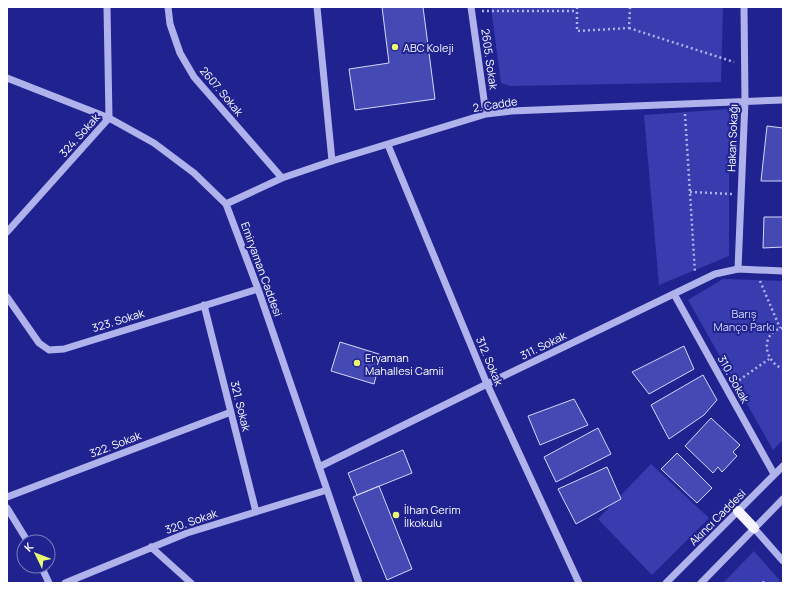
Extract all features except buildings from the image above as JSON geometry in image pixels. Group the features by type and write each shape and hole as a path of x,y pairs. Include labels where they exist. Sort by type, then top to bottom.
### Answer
{"main road":[{"path":"738,511 754,528"}],"street":[{"name":"324. Sokak","path":"7,232 109,118 107,7"},
{"name":"2607. Sokak","path":"168,7 170,24 180,54 194,77 282,178"},
{"path":"317,7 332,161"},
{"name":"Hakan Sokağı","path":"738,269 744,101 744,7"},
{"name":"2605. Sokak","path":"472,9 486,114"},
{"name":"Emiryaman Caddesi","path":"7,78 109,118 154,142 194,173 226,204 258,289 359,583"},
{"name":"2. Cadde","path":"226,204 282,178 332,161 486,114 511,111 783,100"},
{"name":"312. Sokak","path":"388,144 487,384 579,583"},
{"name":"311. Sokak","path":"319,467 715,274 738,269 783,271"},
{"name":"323. Sokak","path":"7,297 39,343 49,350 64,349 258,289"},
{"name":"310. Sokak","path":"674,294 774,474"},
{"name":"321. Sokak","path":"204,305 256,512"},
{"name":"322. Sokak","path":"7,497 231,412"},
{"name":"Akıncı Caddesi","path":"666,583 783,466"},
{"name":"320. Sokak","path":"65,583 186,533 327,490"},
{"path":"701,583 783,499"},
{"path":"7,508 23,534"},
{"path":"754,528 783,561"},
{"path":"151,547 191,583"}],"path":[{"path":"629,28 630,7"},
{"path":"472,9 577,9 577,31 629,28 744,65"},
{"path":"685,104 696,284"},
{"path":"690,192 741,194"},
{"path":"756,270 781,328 774,332 767,343 766,350 769,359 776,366 783,369"},
{"path":"727,389 769,359"},
{"path":"763,583 765,579"}],"green space":[{"path":"491,7 723,7 721,82 510,86 501,83"},
{"path":"729,109 729,256 659,285 644,115"},
{"name":"Barış Manço Parkı","path":"723,279 783,281 783,440 773,450 688,300"},
{"path":"651,464 709,518 652,575 598,519"},
{"path":"754,551 782,583 723,583"}],"place":[{"name":"ABC Koleji","path":"395,47"},
{"name":"Eryaman Mahallesi Camii","path":"357,363"},
{"name":"İlhan Gerim İlkokulu","path":"396,515"}]}
